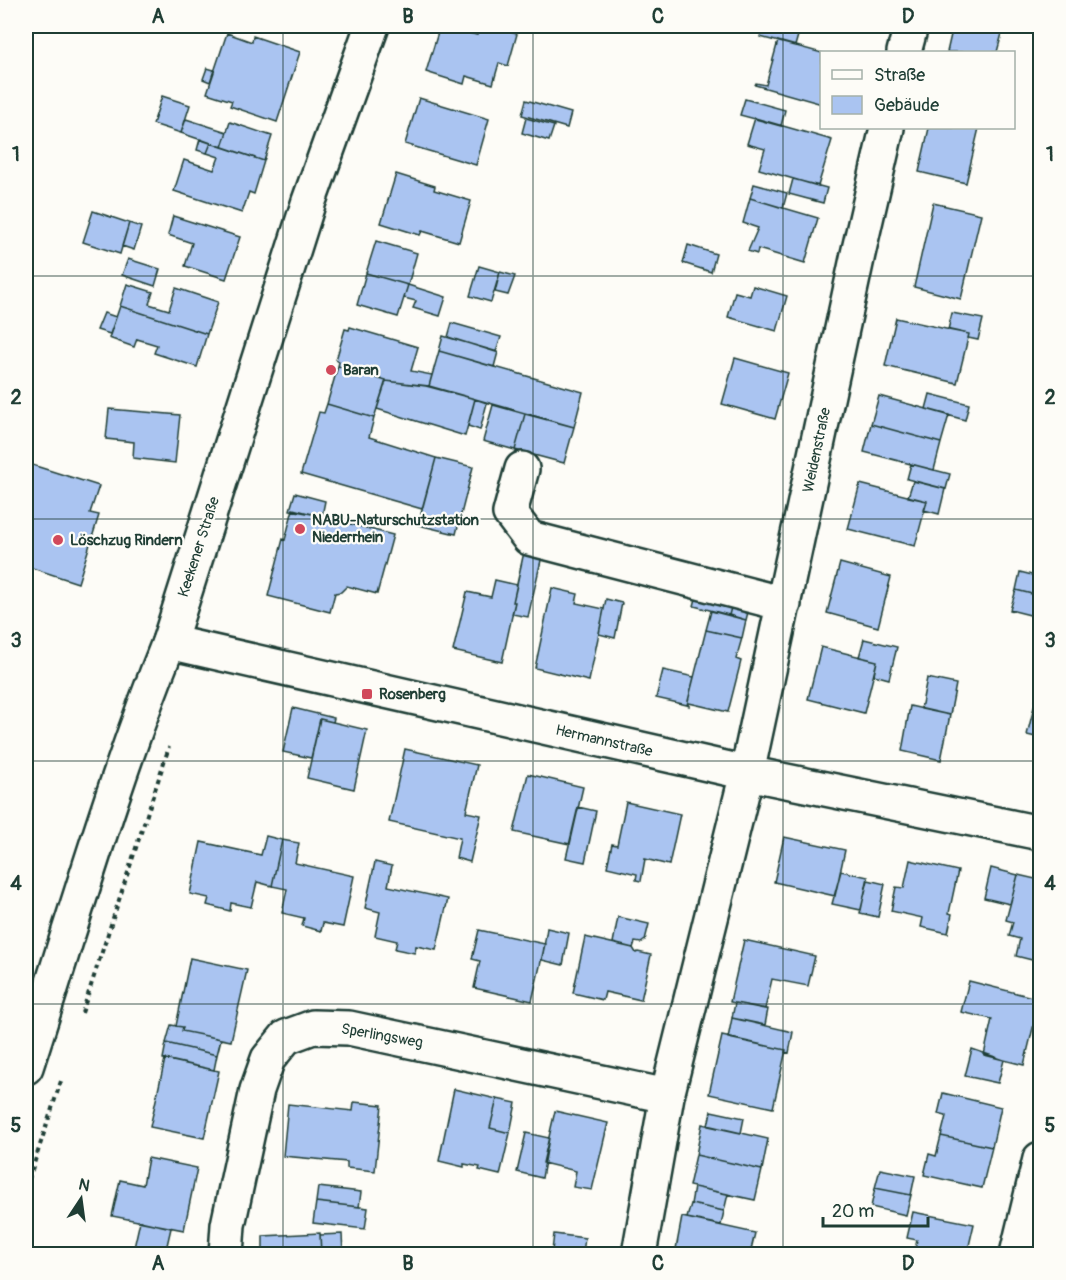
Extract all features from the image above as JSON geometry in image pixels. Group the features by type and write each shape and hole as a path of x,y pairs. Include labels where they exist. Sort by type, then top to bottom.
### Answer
{"street":[{"name":"Keekener Straße","path":"26,1067 109,804 141,711 169,642 306,212 372,26"},
{"path":"904,51 910,26"},
{"name":"Weidenstraße","path":"747,773 855,266 887,129"},
{"path":"522,469 510,513 529,538 784,604"},
{"name":"Hermannstraße","path":"169,642 747,773 1041,833"},
{"path":"639,1254 667,1096 747,773"},
{"name":"Sperlingsweg","path":"226,1254 228,1225 257,1090 268,1059 286,1037 313,1027 349,1028 667,1096"},
{"path":"1017,1254 1041,1159"}],"path":[{"path":"81,1020 172,738"},
{"path":"26,1188 62,1076"}],"building":[{"path":"440,26 477,35 480,26 489,26 517,34 508,66 499,63 493,84 466,76 464,84 426,72"},
{"path":"763,26 777,26 799,32 795,46 760,37"},
{"path":"833,26 857,26 855,32"},
{"path":"953,26 1004,26 997,51 947,51"},
{"path":"227,33 252,42 253,36 300,52 277,122 230,106 232,101 207,93"},
{"path":"778,41 820,52 820,103 755,85 756,83 766,85"},
{"path":"207,68 214,70 210,82 203,79"},
{"path":"162,96 190,105 181,133 153,124"},
{"path":"419,98 489,119 476,165 405,144"},
{"path":"745,99 785,110 781,126 740,115"},
{"path":"526,100 571,113 567,128 522,115"},
{"path":"526,118 554,126 549,141 522,133"},
{"path":"755,118 832,140 818,186 759,169 765,149 747,144"},
{"path":"186,119 227,132 222,147 181,133"},
{"path":"230,122 272,136 264,161 222,147"},
{"path":"929,129 979,129 966,183 919,172"},
{"path":"200,139 211,143 207,153 197,150"},
{"path":"211,143 264,161 254,194 249,192 242,213 174,191 184,160 214,170 219,157 207,153"},
{"path":"396,174 435,186 434,190 471,201 459,242 422,231 420,235 381,223"},
{"path":"793,179 827,188 823,203 789,194"},
{"path":"754,184 787,193 783,208 750,198"},
{"path":"750,198 818,218 805,263 758,249 757,254 748,251 758,228 743,223"},
{"path":"933,203 981,214 961,299 914,287"},
{"path":"93,211 129,223 120,254 83,242"},
{"path":"173,216 240,237 226,279 185,266 192,243 168,235"},
{"path":"129,223 141,227 134,250 122,246"},
{"path":"376,241 417,253 408,285 366,273"},
{"path":"688,245 716,254 711,272 683,263"},
{"path":"128,259 160,269 155,286 122,275"},
{"path":"479,266 500,272 491,302 470,296"},
{"path":"500,272 515,276 508,295 495,292"},
{"path":"366,273 408,285 398,317 357,305"},
{"path":"127,284 153,292 149,304 169,310 176,288 218,302 207,334 120,306"},
{"path":"408,285 446,297 440,316 413,308 416,301 404,298"},
{"path":"753,286 787,296 777,331 728,317 735,292 750,296"},
{"path":"120,306 207,334 197,367 154,353 157,345 137,339 134,347 109,338"},
{"path":"104,313 116,317 110,334 97,330"},
{"path":"952,313 983,319 978,340 968,338 969,334 948,330"},
{"path":"896,318 969,334 957,383 885,366"},
{"path":"452,323 501,337 496,352 448,337"},
{"path":"350,327 418,347 411,371 432,375 429,386 386,381 338,366 339,362 336,360 345,329 349,330"},
{"path":"443,336 498,352 494,367 439,351"},
{"path":"439,351 583,392 574,427 429,386"},
{"path":"735,358 788,373 775,419 722,404"},
{"path":"338,366 386,380 374,418 327,404"},
{"path":"386,381 426,386 475,399 465,436 377,409"},
{"path":"930,394 969,404 965,420 926,409"},
{"path":"879,396 949,415 941,443 871,424"},
{"path":"475,399 487,403 480,430 468,426"},
{"path":"327,404 374,418 369,437 436,458 422,509 301,474 319,412 324,413"},
{"path":"493,405 525,414 515,450 483,441"},
{"path":"109,409 180,415 175,463 133,458 134,442 106,439"},
{"path":"525,414 574,427 564,463 515,450"},
{"path":"871,424 941,443 934,470 864,452"},
{"path":"436,458 473,467 456,534 418,525"},
{"name":"Löschzug Rindern","path":"26,463 99,486 90,513 99,515 78,583 26,566"},
{"path":"911,464 950,474 946,489 907,479"},
{"path":"913,481 945,489 939,514 924,510 927,501 908,497"},
{"path":"860,484 927,501 915,546 848,529"},
{"path":"295,493 325,501 322,516 290,510"},
{"path":"293,509 393,535 377,594 347,586 341,592 335,593 330,612 268,596"},
{"path":"524,552 542,556 528,617 512,614"},
{"path":"840,563 891,577 878,627 827,613"},
{"path":"1020,572 1040,577 1040,596 1016,590"},
{"path":"495,580 517,585 502,662 453,651 467,592 491,597"},
{"path":"552,588 578,594 576,603 604,609 589,681 535,668"},
{"path":"1016,590 1040,596 1038,617 1010,610"},
{"path":"697,595 732,604 729,615 694,606"},
{"path":"606,599 622,603 615,638 599,634"},
{"path":"732,604 749,608 746,620 729,615"},
{"path":"711,611 746,620 742,638 706,630"},
{"path":"706,630 742,638 736,659 741,661 728,712 689,703 689,706 687,705"},
{"path":"864,639 897,647 889,679 874,675 877,661 859,657"},
{"path":"821,647 877,661 864,713 808,699"},
{"path":"663,670 694,677 687,705 656,698"},
{"path":"927,678 956,684 950,715 921,709"},
{"path":"1040,687 1040,713 1033,711"},
{"path":"910,706 950,715 941,760 902,751"},
{"path":"293,708 334,718 333,722 320,719 311,758 283,752"},
{"path":"1033,711 1040,713 1040,738 1027,735"},
{"path":"320,719 367,730 354,789 307,778"},
{"path":"405,749 477,765 466,812 481,815 470,862 456,858 460,838 389,822"},
{"path":"528,774 583,787 570,844 514,832"},
{"path":"626,802 680,814 669,865 645,859 641,881 636,880 637,874 607,867 612,844 617,845"},
{"path":"578,807 596,811 585,862 566,858"},
{"path":"266,836 282,840 272,886 257,882 251,907 231,903 230,911 207,905 209,898 190,894 201,842 261,855"},
{"path":"784,837 845,850 835,896 774,882"},
{"path":"282,840 299,843 295,863 354,876 343,927 323,923 321,931 302,926 304,918 282,913 287,889 272,886"},
{"path":"910,860 958,871 949,913 952,914 948,933 921,927 923,918 891,911 896,887 904,888"},
{"path":"375,862 392,866 388,886 448,899 436,950 416,946 415,953 395,949 397,941 375,936 380,912 365,908"},
{"path":"991,868 1018,875 1010,904 984,898"},
{"path":"841,871 868,877 861,910 832,904"},
{"path":"1018,875 1040,880 1040,962 1016,956 1020,939 1009,936 1013,922 1006,920"},
{"path":"868,880 885,884 878,917 860,913"},
{"path":"618,917 649,924 645,940 641,943 635,942 633,948 613,943"},
{"path":"547,928 569,933 563,965 542,960"},
{"path":"479,930 545,944 532,1001 474,988 480,961 472,959"},
{"path":"585,937 633,948 636,953 651,955 641,1000 605,992 603,1000 573,993"},
{"path":"744,940 815,956 808,986 772,979 765,1009 730,1002"},
{"path":"190,958 247,970 231,1041 182,1031 183,1027 176,1026"},
{"path":"969,981 1040,999 1024,1065 984,1055 992,1019 961,1012"},
{"path":"735,1003 768,1009 765,1025 732,1018"},
{"path":"732,1018 793,1032 789,1053 785,1052 786,1050 728,1038"},
{"path":"171,1025 183,1027 182,1031 221,1039 217,1055 166,1043"},
{"path":"722,1036 786,1050 773,1108 709,1094"},
{"path":"166,1043 217,1055 214,1070 163,1059"},
{"path":"972,1049 1004,1060 998,1083 965,1076"},
{"path":"165,1059 219,1071 204,1138 150,1127"},
{"path":"454,1089 497,1099 490,1128 510,1133 500,1175 479,1170 480,1167 464,1164 464,1167 439,1161"},
{"path":"943,1093 1001,1107 992,1147 941,1136 946,1116 938,1114"},
{"path":"497,1099 516,1103 510,1133 490,1128"},
{"path":"354,1102 382,1105 375,1171 347,1168 347,1162 283,1156 288,1104 353,1111"},
{"path":"555,1111 608,1123 592,1190 573,1187 576,1171 543,1163"},
{"path":"711,1111 744,1118 741,1133 708,1126"},
{"path":"702,1124 768,1139 762,1170 696,1155"},
{"path":"526,1133 549,1138 542,1178 517,1172"},
{"path":"941,1136 992,1147 982,1188 924,1175 929,1154 936,1156"},
{"path":"696,1155 762,1170 755,1200 689,1186"},
{"path":"148,1158 197,1168 184,1230 112,1216 120,1180 143,1185"},
{"path":"880,1169 915,1176 911,1195 875,1188"},
{"path":"318,1187 361,1192 359,1207 316,1202"},
{"path":"694,1187 728,1194 724,1211 691,1204"},
{"path":"875,1188 911,1195 906,1215 871,1207"},
{"path":"316,1202 368,1208 365,1229 313,1223"},
{"path":"691,1204 724,1211 721,1225 687,1218"},
{"path":"913,1212 974,1224 967,1254 914,1254 917,1240 907,1238"},
{"path":"682,1217 755,1233 750,1254 703,1254 676,1249"},
{"path":"140,1221 171,1228 165,1254 133,1252"},
{"path":"320,1233 321,1254 263,1254 263,1236"},
{"path":"342,1234 343,1254 321,1254 320,1235"},
{"path":"554,1234 585,1238 583,1253 552,1251"},
{"path":"676,1249 703,1254 674,1254"}],"place":[{"name":"Baran","path":"331,370"},
{"name":"NABU-Naturschutzstation Niederrhein","path":"300,529"},
{"name":"Löschzug Rindern","path":"58,540"},
{"name":"Rosenberg","path":"367,694"}]}
